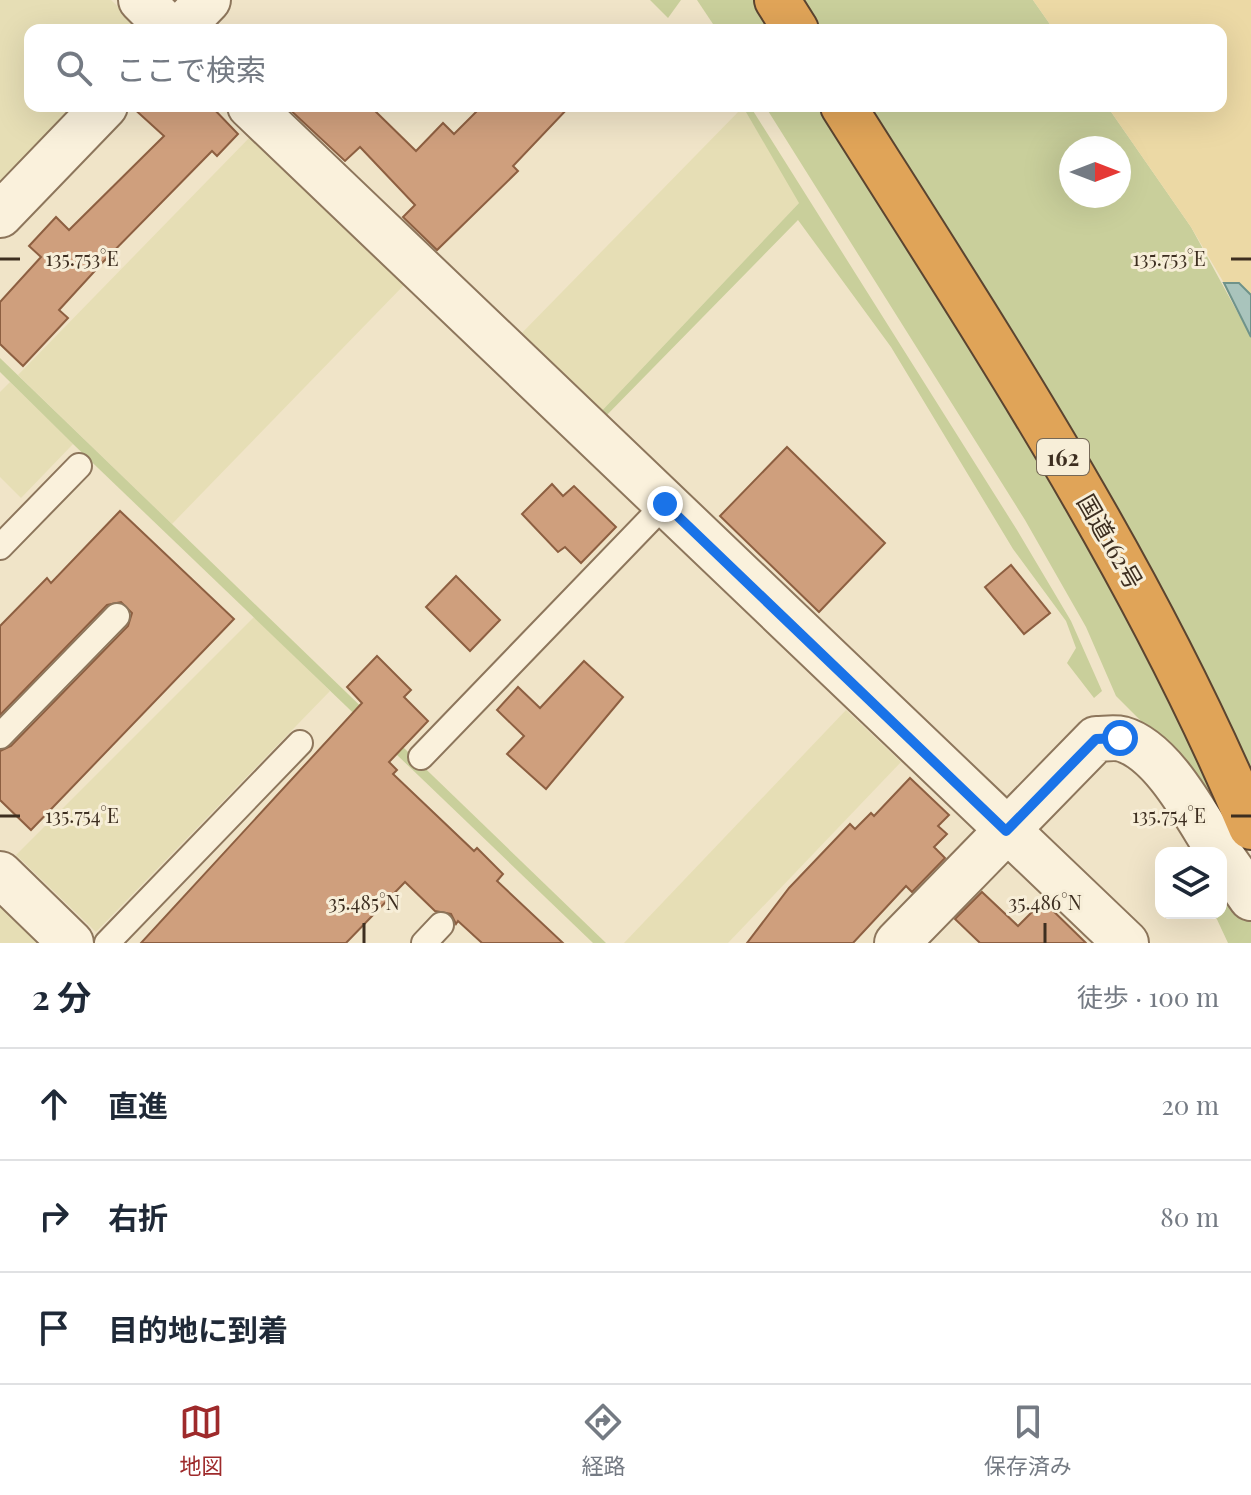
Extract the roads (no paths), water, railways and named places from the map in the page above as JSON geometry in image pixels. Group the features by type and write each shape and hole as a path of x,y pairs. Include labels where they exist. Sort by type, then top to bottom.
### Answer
{"highway":[{"path":"777,0 792,24"},
{"name":"国道162号","path":"847,112 1059,450 1141,592 1194,696 1251,827"}],"street":[{"path":"141,0 165,24"},
{"path":"185,24 208,0"},
{"path":"0,215 99,112"},
{"path":"256,112 1126,943"},
{"path":"897,943 1096,739 1120,738 1148,751 1175,785 1215,847"},
{"path":"1227,864 1251,898"},
{"path":"0,874 71,943"}],"lane":[{"path":"0,547 79,466"},
{"path":"421,757 665,504"},
{"path":"0,736 117,616"},
{"path":"107,943 300,743"},
{"path":"424,943 441,925"}],"water":[{"path":"1224,283 1239,283 1251,295 1251,337"}]}
